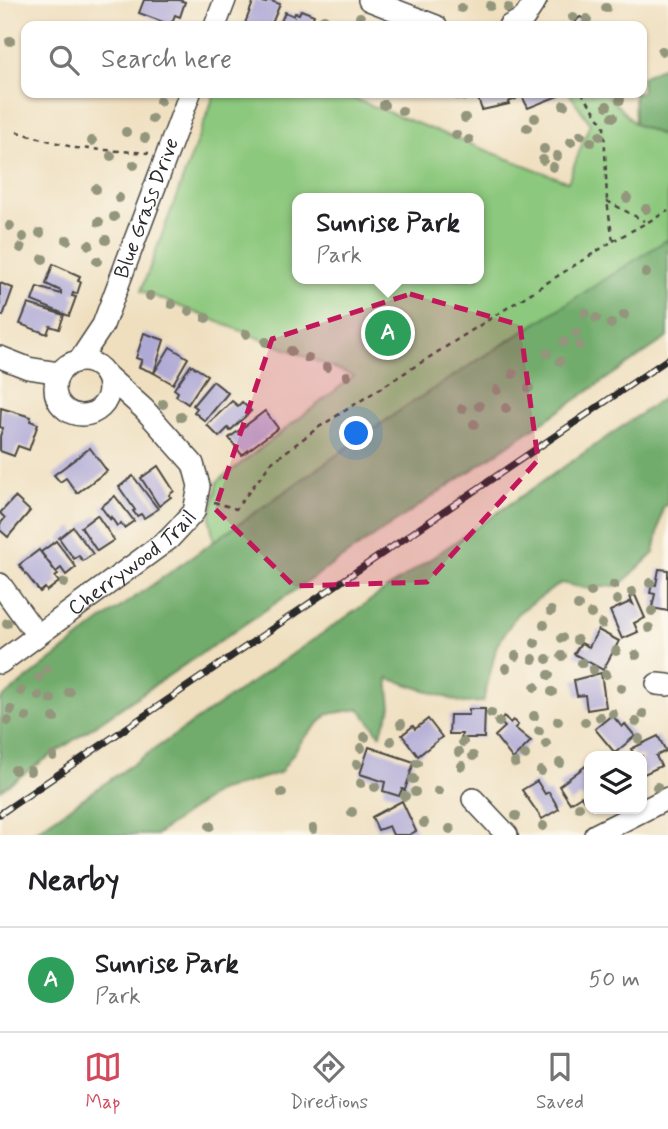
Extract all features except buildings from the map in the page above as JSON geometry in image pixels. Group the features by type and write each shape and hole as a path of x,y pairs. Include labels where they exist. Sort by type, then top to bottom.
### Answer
{"street":[{"path":"217,21 225,0"},
{"path":"369,0 423,21"},
{"path":"518,21 524,18 536,0"},
{"name":"Blue Grass Drive","path":"79,361 103,325 188,98"},
{"name":"Blue Grass Drive","path":"103,325 103,372"},
{"path":"0,357 57,381"},
{"path":"79,361 90,362 103,372 108,383 108,393 98,409 90,414 71,413 61,406 55,396 57,381 67,365 79,361"},
{"name":"Cherrywood Trail","path":"0,663 169,539 194,512 199,497 198,475 193,464 144,409 103,372"},
{"path":"98,409 144,409"},
{"path":"0,584 37,635"},
{"path":"596,835 668,798"},
{"path":"473,799 507,835"}],"path":[{"path":"585,98 604,125 607,201 613,242"},
{"path":"17,132 76,148 150,153 166,158"},
{"path":"607,201 646,222"},
{"path":"199,497 236,509 271,463 316,429 613,242 668,211"}],"highlighted area":[{"path":"410,294 520,325 538,460 427,582 294,586 215,509 272,339"}],"green space":[{"path":"668,64 668,138 635,124 634,98 647,98 647,74"},
{"path":"213,98 352,98 568,182 590,123 572,98 610,98 635,124 668,138 668,241 214,542 210,519 218,481 354,376 141,291"},
{"path":"668,239 668,337 0,790 0,700 101,621 405,407"},
{"path":"668,395 668,504 663,507 654,553 620,585 589,589 561,583 518,613 497,645 483,702 463,703 388,678 391,708 380,735 360,709 328,714 303,739 280,773 218,791 156,835 30,835"}],"railway":[{"path":"0,814 668,359"}],"place":[{"name":"Sunrise Park","path":"388,333"}]}
